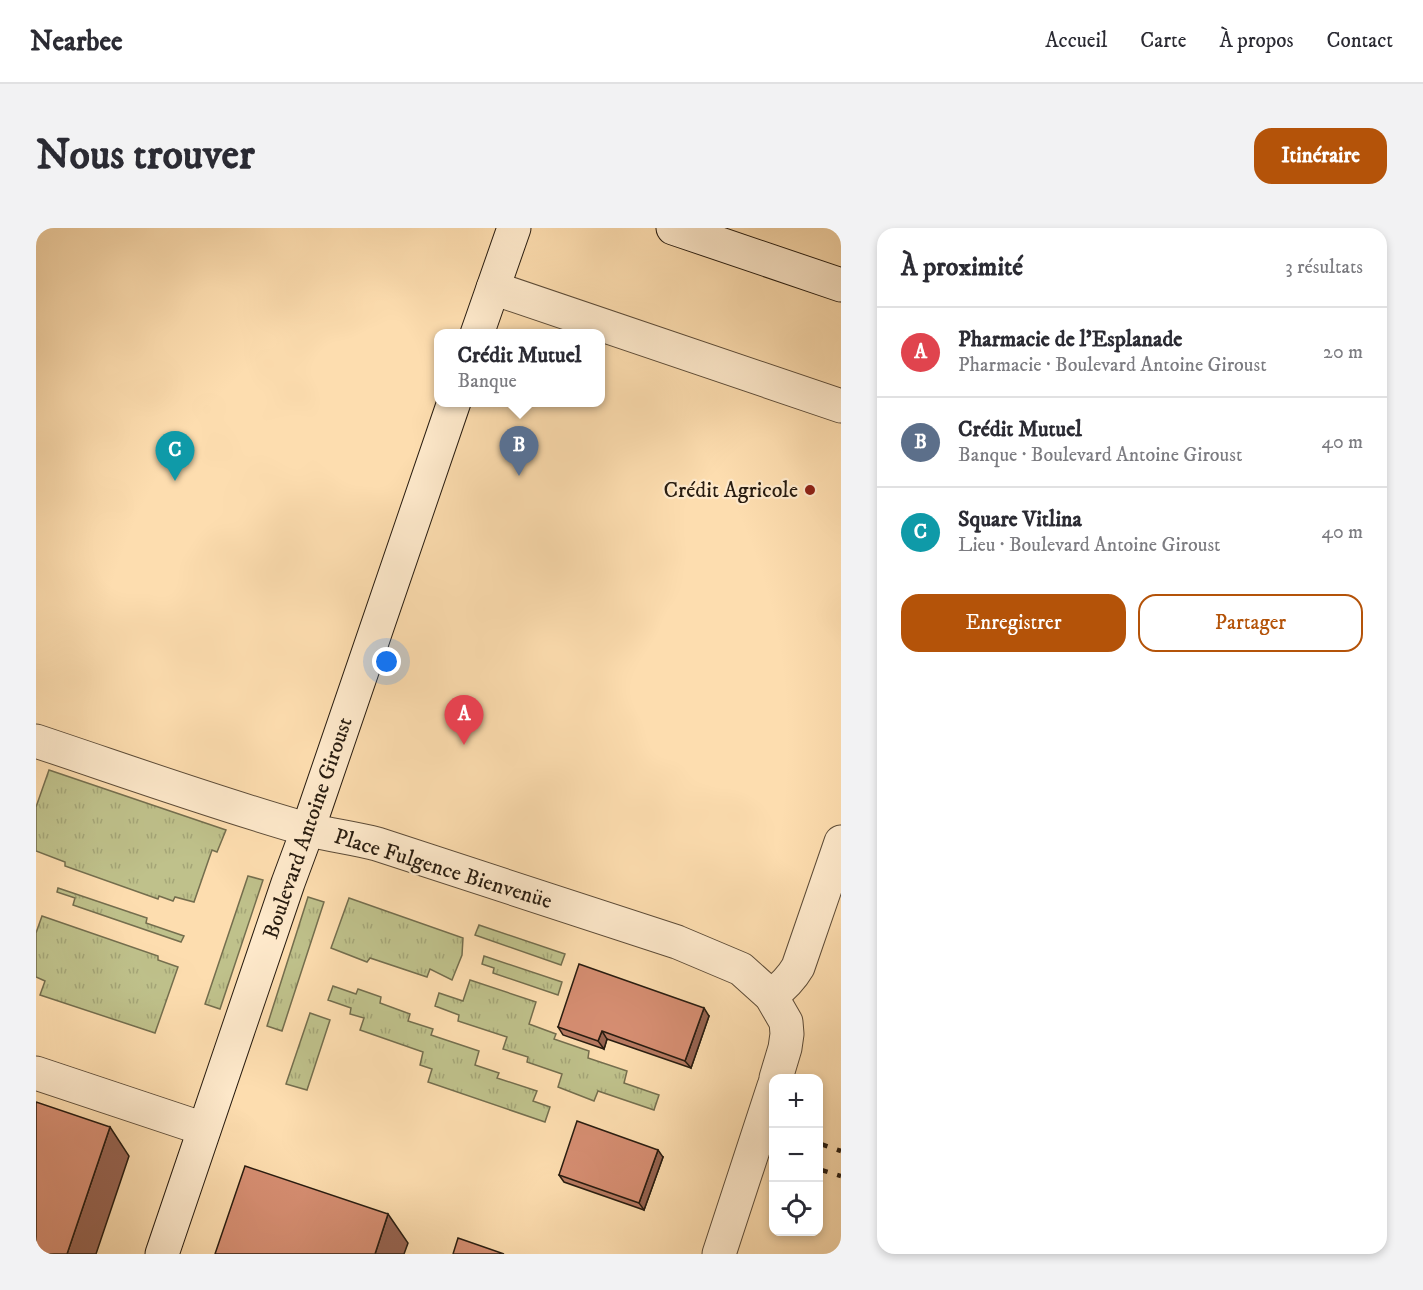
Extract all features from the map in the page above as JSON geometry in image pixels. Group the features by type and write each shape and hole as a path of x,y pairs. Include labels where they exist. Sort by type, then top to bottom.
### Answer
{"street":[{"path":"478,329 514,228"},
{"path":"673,228 841,285"},
{"path":"493,288 841,406"},
{"name":"Boulevard Antoine Giroust","path":"162,1254 452,407"},
{"name":"Place Fulgence Bienvenüe","path":"36,741 203,797 308,829 377,844 677,942 741,969 771,996 786,1022 784,1054 777,1074"},
{"path":"771,996 784,986 798,967 841,842"},
{"path":"36,1073 204,1129"},
{"path":"720,1254 769,1102"}],"green space":[{"path":"49,770 226,830 217,852 212,850 194,902 175,897 173,901 159,896 158,899 65,866 65,862 36,851 36,807"},
{"path":"248,876 263,880 220,1009 205,1004"},
{"path":"58,888 147,918 146,923 184,936 181,942 73,905 75,898 57,892"},
{"path":"308,897 324,902 282,1031 267,1026"},
{"path":"349,898 463,938 462,955 452,980 430,969 427,977 370,958 367,962 331,948"},
{"path":"42,916 158,956 158,960 178,967 155,1033 40,995 45,981 36,977 36,933"},
{"path":"479,925 565,954 561,965 475,935"},
{"path":"484,956 562,982 558,995 493,973 494,968 482,964"},
{"path":"470,980 536,1002 529,1024 556,1034 554,1039 589,1051 588,1058 627,1071 624,1083 659,1095 654,1110 598,1091 594,1101 558,1087 562,1074 527,1062 528,1057 503,1049 507,1037 458,1021 459,1015 435,1006 439,993 463,1001"},
{"path":"333,986 356,994 358,989 381,997 380,1003 410,1014 408,1021 433,1029 431,1035 479,1051 475,1065 499,1073 497,1078 537,1091 533,1101 550,1107 545,1122 428,1082 432,1069 420,1065 423,1052 360,1030 364,1018 350,1014 351,1008 328,1000"},
{"path":"310,1013 330,1020 307,1090 286,1084"}],"building":[{"path":"579,964 704,1008 685,1061 602,1031 598,1041 558,1027"},
{"path":"36,1102 110,1127 67,1254 36,1254"},
{"path":"577,1121 658,1150 639,1203 559,1175"},
{"path":"245,1166 388,1214 375,1254 215,1254"},
{"path":"458,1238 504,1254 453,1254"}],"railway":[{"path":"823,1145 841,1151"},
{"path":"823,1171 841,1176"}],"place":[{"name":"Crédit Mutuel","path":"519,476"},
{"name":"Square Vitlina","path":"175,481"},
{"name":"Crédit Agricole","path":"810,490"},
{"name":"Pharmacie de l'Esplanade","path":"464,745"}]}
